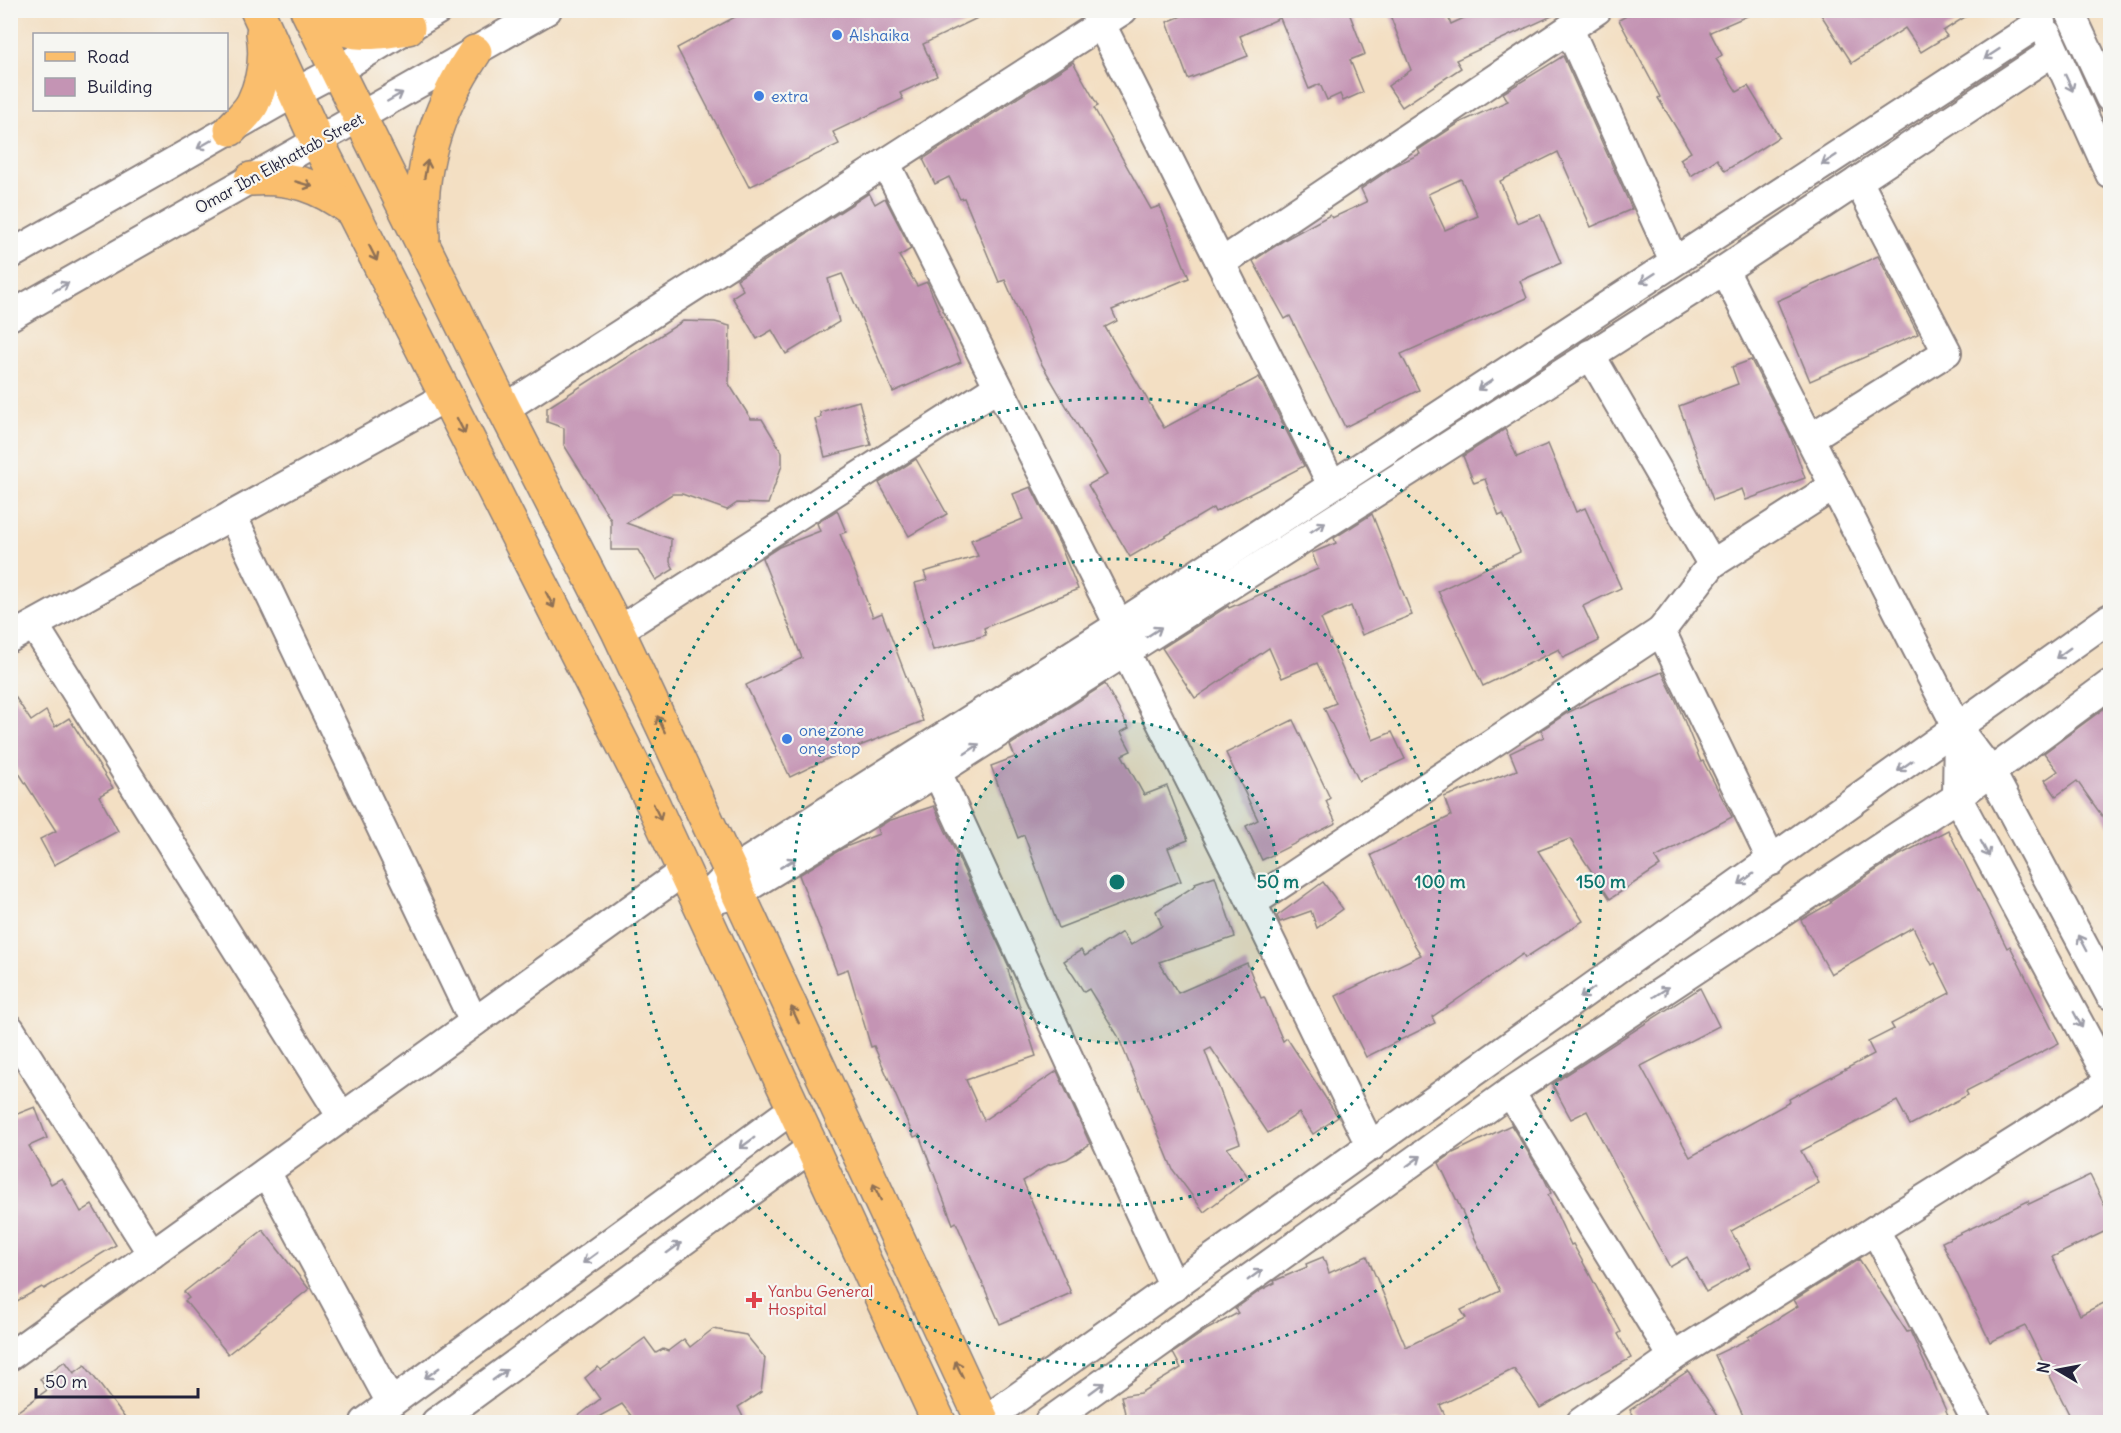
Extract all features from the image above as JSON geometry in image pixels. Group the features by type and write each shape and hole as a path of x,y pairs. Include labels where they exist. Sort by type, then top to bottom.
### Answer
{"main road":[{"path":"307,10 504,409 618,631 983,1422"},
{"path":"316,10 322,17 344,30 369,34 408,28"},
{"path":"259,14 294,93 351,210 640,778 939,1422"},
{"path":"231,129 252,105 261,80 266,49 259,14"},
{"path":"424,248 423,196 431,145 449,96 475,52"},
{"path":"251,179 278,178 304,183 329,194 351,210"},
{"path":"640,778 676,758"}],"street":[{"path":"10,255 336,71 438,10"},
{"name":"Omar Ibn Elkhattab Street","path":"10,316 547,10"},
{"path":"1221,263 1597,10"},
{"path":"2069,10 2110,98"},
{"path":"504,409 886,164 1107,15 1221,263 1332,485"},
{"path":"735,883 937,772 1332,485 1674,261 2038,16 2110,174"},
{"path":"1569,29 1674,261"},
{"path":"699,905 1122,638 1724,270 2054,51"},
{"path":"886,164 1122,638 1371,1147"},
{"path":"1810,438 1947,352 1858,181"},
{"path":"1724,270 1958,729 1991,772 2110,995"},
{"path":"1590,354 1712,564"},
{"path":"618,631 998,387"},
{"path":"342,1117 22,631 446,397"},
{"path":"1252,903 1661,631 1712,564 1834,486"},
{"path":"232,515 474,1022"},
{"path":"983,1422 1958,729 2110,618"},
{"path":"1661,631 1772,861"},
{"path":"1049,1422 1510,1092 1957,797 2110,684"},
{"path":"1581,1422 1673,1357 2110,1082 1957,797 1958,729"},
{"path":"937,772 1174,1287"},
{"path":"10,1356 684,871"},
{"path":"10,1029 152,1254"},
{"path":"1510,1092 1673,1357"},
{"path":"365,1422 794,1108"},
{"path":"436,1422 812,1147"},
{"path":"266,1172 391,1403"},
{"path":"1875,1230 1977,1422"}],"building":[{"path":"748,10 994,10 923,44 937,76 900,93 903,99 833,132 839,144 749,187 677,48"},
{"path":"1196,10 1348,10 1365,54 1350,60 1363,92 1343,101 1340,94 1327,100 1320,84 1309,89 1280,18 1240,36 1248,56 1188,79 1167,22"},
{"path":"1388,10 1445,10 1451,24 1481,10 1565,10 1456,60 1461,68 1402,107 1388,86 1411,70"},
{"path":"1637,10 1761,10 1710,32 1722,55 1716,59 1737,92 1748,86 1779,137 1725,171 1717,159 1691,176 1680,159 1691,152 1658,98 1660,97 1619,20"},
{"path":"1818,10 1976,10 1943,31 1947,36 1921,52 1905,28 1852,63"},
{"path":"1563,56 1632,209 1591,227 1558,152 1500,181 1517,223 1540,214 1561,263 1520,281 1527,298 1401,354 1419,390 1345,427 1290,316 1285,319 1253,261 1286,239 1330,215 1332,218 1367,202 1361,189 1396,165 1420,154 1418,150 1459,123 1508,101 1503,93","holes":["1461,179 1478,216 1445,230 1428,194"]},
{"path":"1073,62 1098,106 1094,108 1151,209 1160,206 1189,278 1112,310 1117,321 1105,327 1164,428 1259,377 1304,466 1215,512 1213,508 1130,557 1088,485 1107,475 1041,363 1005,280 999,282 964,198 960,199 949,177 935,184 923,159"},
{"path":"869,193 875,204 885,198 911,249 899,256 917,286 927,282 961,362 893,392 842,274 828,279 839,322 786,354 772,330 757,339 732,297 743,290 737,279"},
{"path":"1878,256 1918,334 1810,381 1777,301"},
{"path":"683,321 715,322 730,326 729,384 751,419 762,419 782,452 782,465 768,504 737,503 727,510 682,494 672,494 626,523 671,539 670,562 674,569 656,580 638,550 611,550 611,520 564,445 564,428 547,422 547,408"},
{"path":"1751,360 1790,435 1805,478 1746,500 1742,489 1713,500 1679,406 1738,384 1732,367"},
{"path":"859,401 871,445 825,457 815,419 821,417 820,412"},
{"path":"1505,429 1517,457 1548,444 1576,512 1585,508 1621,588 1583,606 1599,641 1563,658 1559,649 1483,686 1438,591 1520,552 1503,514 1499,516 1485,479 1474,483 1463,456"},
{"path":"916,459 947,514 909,536 879,483"},
{"path":"1031,487 1060,545 1078,589 984,628 986,635 933,650 915,583 927,580 924,572 978,556 971,540 1023,519 1013,494"},
{"path":"837,510 846,532 840,534 873,617 882,613 923,721 829,758 790,777 746,685 802,658 762,558 779,547 820,531 817,523"},
{"path":"1372,514 1412,615 1362,635 1351,606 1321,619 1373,740 1392,732 1405,759 1359,781 1324,708 1336,703 1317,663 1282,678 1269,648 1195,698 1162,648 1228,606 1229,608 1318,569 1312,553 1336,543 1334,538"},
{"path":"1662,672 1701,762 1703,761 1732,817 1655,858 1660,866 1610,899 1570,839 1538,851 1583,921 1525,958 1523,954 1432,1017 1435,1023 1366,1057 1336,996 1421,955 1371,855 1451,816 1444,797 1517,770 1510,753 1544,737 1541,730 1567,713"},
{"path":"1105,684 1129,728 1121,732 1131,751 1122,755 1144,795 1167,786 1188,840 1168,848 1181,881 1059,928 1024,835 1018,838 991,766 1015,757 1010,745"},
{"path":"10,689 31,721 46,711 55,727 69,718 113,788 99,796 118,831 54,865 40,839 56,831 10,759"},
{"path":"2110,704 2110,827 2077,781 2056,796 2045,780 2058,771 2044,753"},
{"path":"1293,720 1330,798 1326,801 1336,823 1262,860 1246,826 1258,820 1226,753"},
{"path":"934,806 1010,969 1008,970 1036,1056 966,1080 984,1120 1057,1071 1090,1144 1067,1159 1048,1165 1023,1181 1071,1293 1000,1324 956,1222 953,1224 919,1135 914,1137 874,1046 871,1047 848,969 837,973 799,875 843,848 879,834 877,828 888,821"},
{"path":"1948,830 2007,948 2010,946 2059,1043 1966,1091 1968,1095 1910,1125 1897,1101 1801,1151 1819,1183 1731,1231 1751,1267 1706,1292 1687,1257 1670,1267 1587,1111 1571,1119 1552,1084 1700,988 1719,1026 1641,1066 1690,1157 1790,1102 1789,1099 1874,1054 1868,1042 1894,1029 1891,1024 1950,993 1935,963 1932,965 1913,927 1831,974 1801,920 1831,903 1830,901 1896,857"},
{"path":"1215,876 1235,937 1159,962 1178,993 1247,963 1261,998 1264,997 1283,1041 1287,1038 1338,1117 1313,1134 1299,1113 1268,1133 1211,1048 1205,1051 1240,1143 1227,1148 1249,1178 1204,1212 1173,1170 1118,1036 1089,989 1084,992 1064,961 1081,950 1085,956 1122,932 1131,945 1162,926 1156,911 1196,885 1195,883"},
{"path":"1323,882 1343,909 1317,928 1311,911 1280,922 1277,916"},
{"path":"35,1107 47,1138 29,1146 51,1184 62,1178 81,1212 92,1205 116,1245 44,1289 42,1287 10,1305 11,1114 12,1116"},
{"path":"1511,1125 1544,1178 1551,1193 1548,1195 1571,1245 1573,1244 1621,1332 1618,1334 1631,1358 1540,1408 1514,1369 1440,1405 1448,1422 1127,1422 1121,1396 1140,1393 1181,1368 1173,1353 1208,1329 1238,1313 1235,1309 1275,1283 1274,1281 1307,1267 1306,1264 1323,1257 1329,1273 1367,1256 1406,1347 1466,1318 1461,1310 1500,1291 1439,1163 1453,1153"},
{"path":"2090,1175 2110,1217 2110,1229 2052,1257 2080,1315 2110,1300 2110,1422 2073,1422 2025,1326 1990,1342 1942,1242 2028,1201 2029,1204"},
{"path":"263,1230 309,1289 228,1354 185,1301 189,1298 184,1292"},
{"path":"1859,1259 1907,1332 1910,1331 1948,1415 1931,1422 1746,1422 1715,1355 1749,1339 1748,1337 1798,1306 1794,1300"},
{"path":"713,1329 746,1335 765,1358 761,1392 738,1407 743,1417 733,1422 636,1422 622,1404 589,1422 572,1421 600,1399 585,1378 598,1367 601,1370 645,1338 656,1353 663,1349 668,1351 684,1339 690,1347"},
{"path":"65,1361 74,1373 85,1365 128,1422 10,1422 10,1417 47,1390 40,1379"},
{"path":"1688,1371 1722,1422 1638,1422 1630,1410"}],"place":[{"name":"Alshaika","path":"837,35"},
{"name":"extra","path":"759,96"},
{"name":"one zone one stop","path":"787,739"},
{"name":"Yanbu General Hospital","path":"754,1300"}]}
